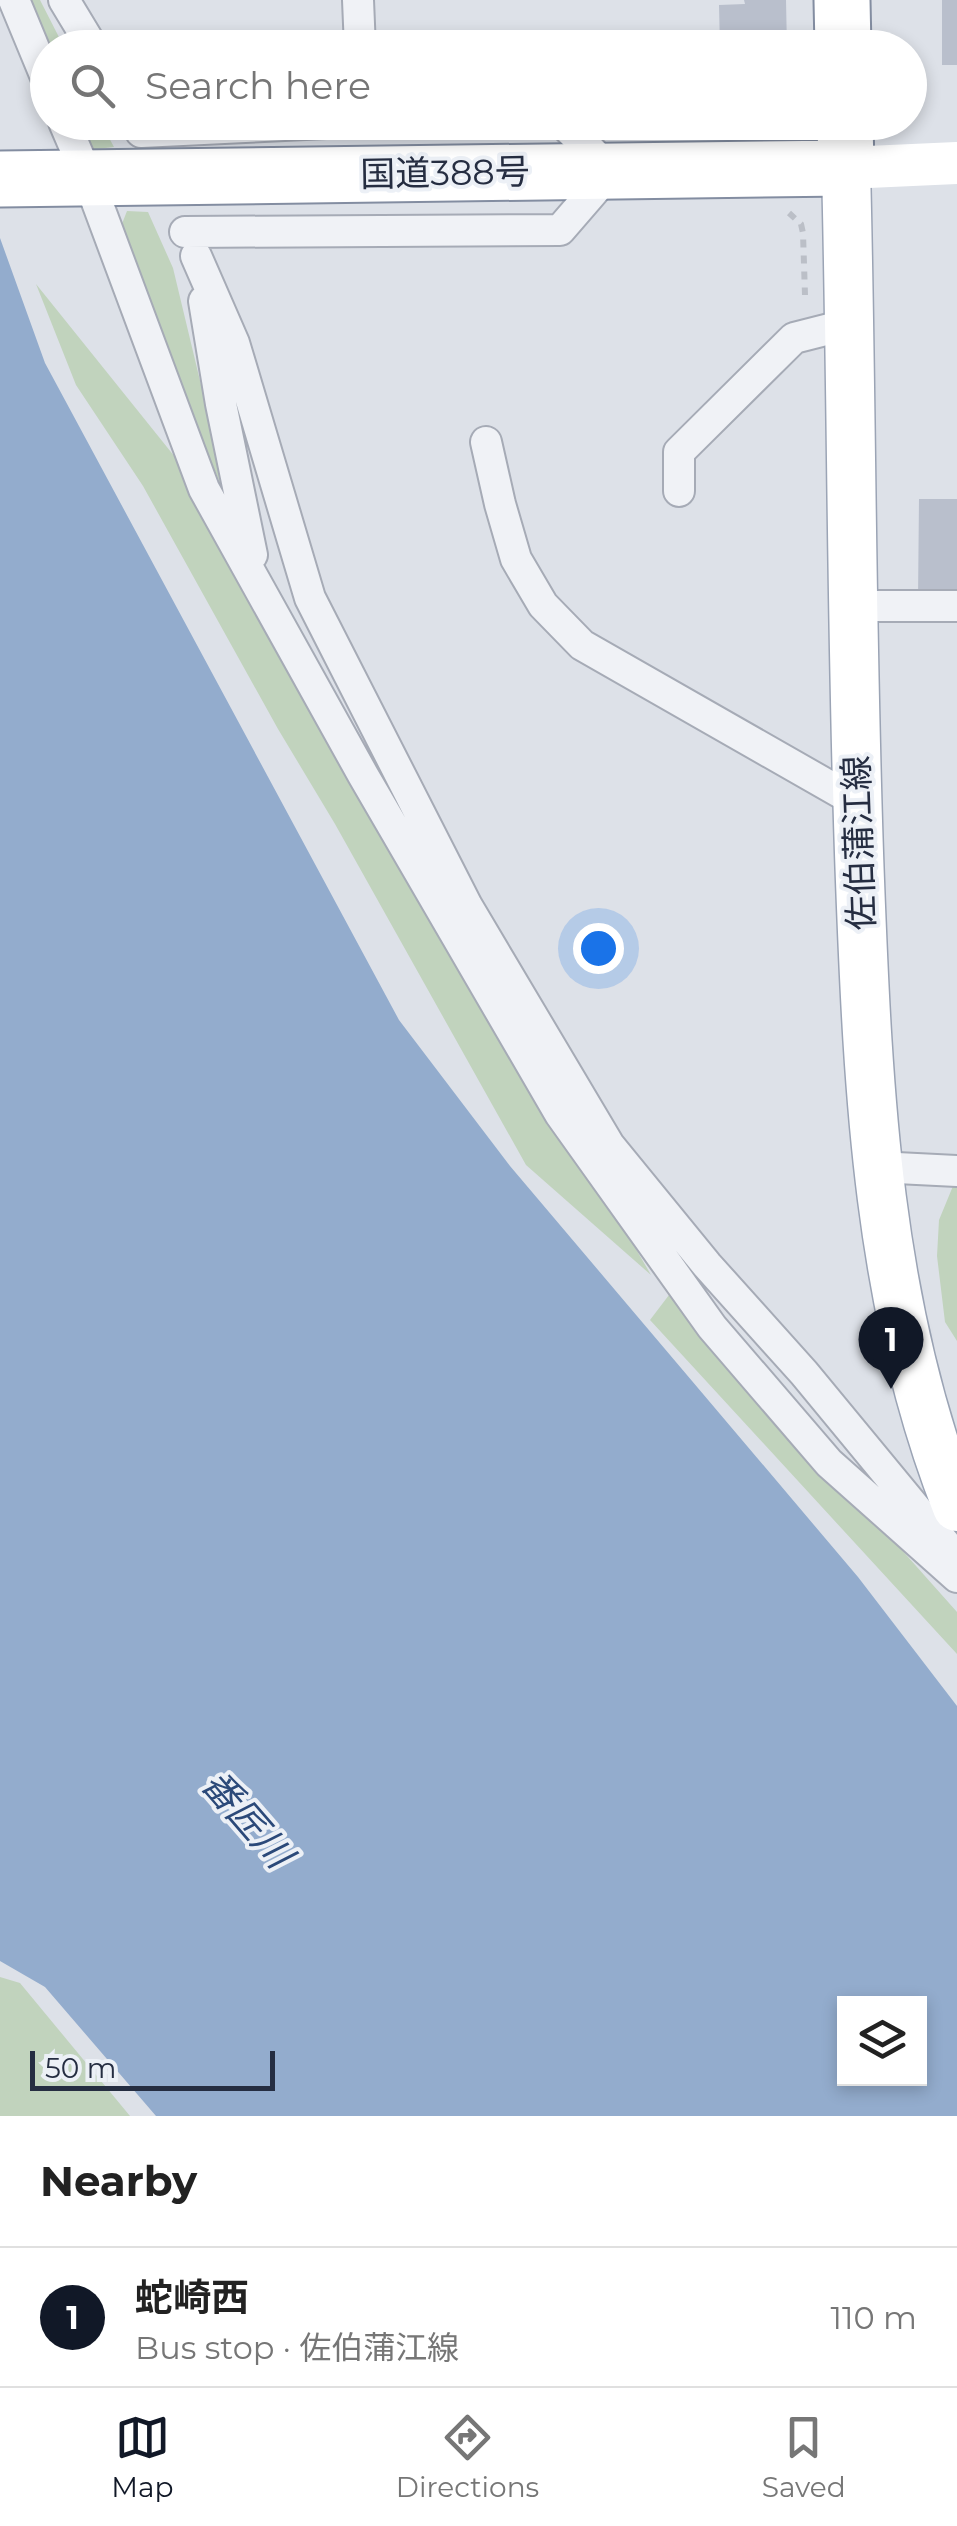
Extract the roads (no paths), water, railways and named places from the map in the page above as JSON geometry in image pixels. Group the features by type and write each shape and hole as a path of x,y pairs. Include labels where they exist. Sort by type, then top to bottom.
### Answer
{"highway":[{"path":"842,0 843,30"},
{"name":"国道388号","path":"43,179 611,171 845,145"}],"main road":[{"name":"佐伯蒲江線","path":"845,145 857,802 866,1023 877,1167 907,1345 957,1507"}],"street":[{"path":"14,0 30,39"},
{"path":"358,0 359,30"},
{"path":"68,5 82,30"},
{"path":"57,140 43,179 204,489 362,774 560,1114 712,1327 829,1463 957,1578"},
{"path":"185,232 560,230 611,171 580,140"},
{"path":"845,145 957,163"},
{"path":"185,232 259,588"},
{"path":"185,232 234,343 310,598 468,906 609,1145 957,1559"},
{"path":"678,491 679,452 794,338 849,324"},
{"path":"486,442 516,559 543,605 582,645 857,802"},
{"path":"854,606 957,606"},
{"path":"877,1167 957,1171"}],"water":[{"name":"番匠川","path":"0,238 45,363 399,1020 510,1166 858,1577 957,1706 957,2116 156,2116 45,1987 0,1961"}],"place":[{"name":"蛇崎西","path":"891,1389"}]}
